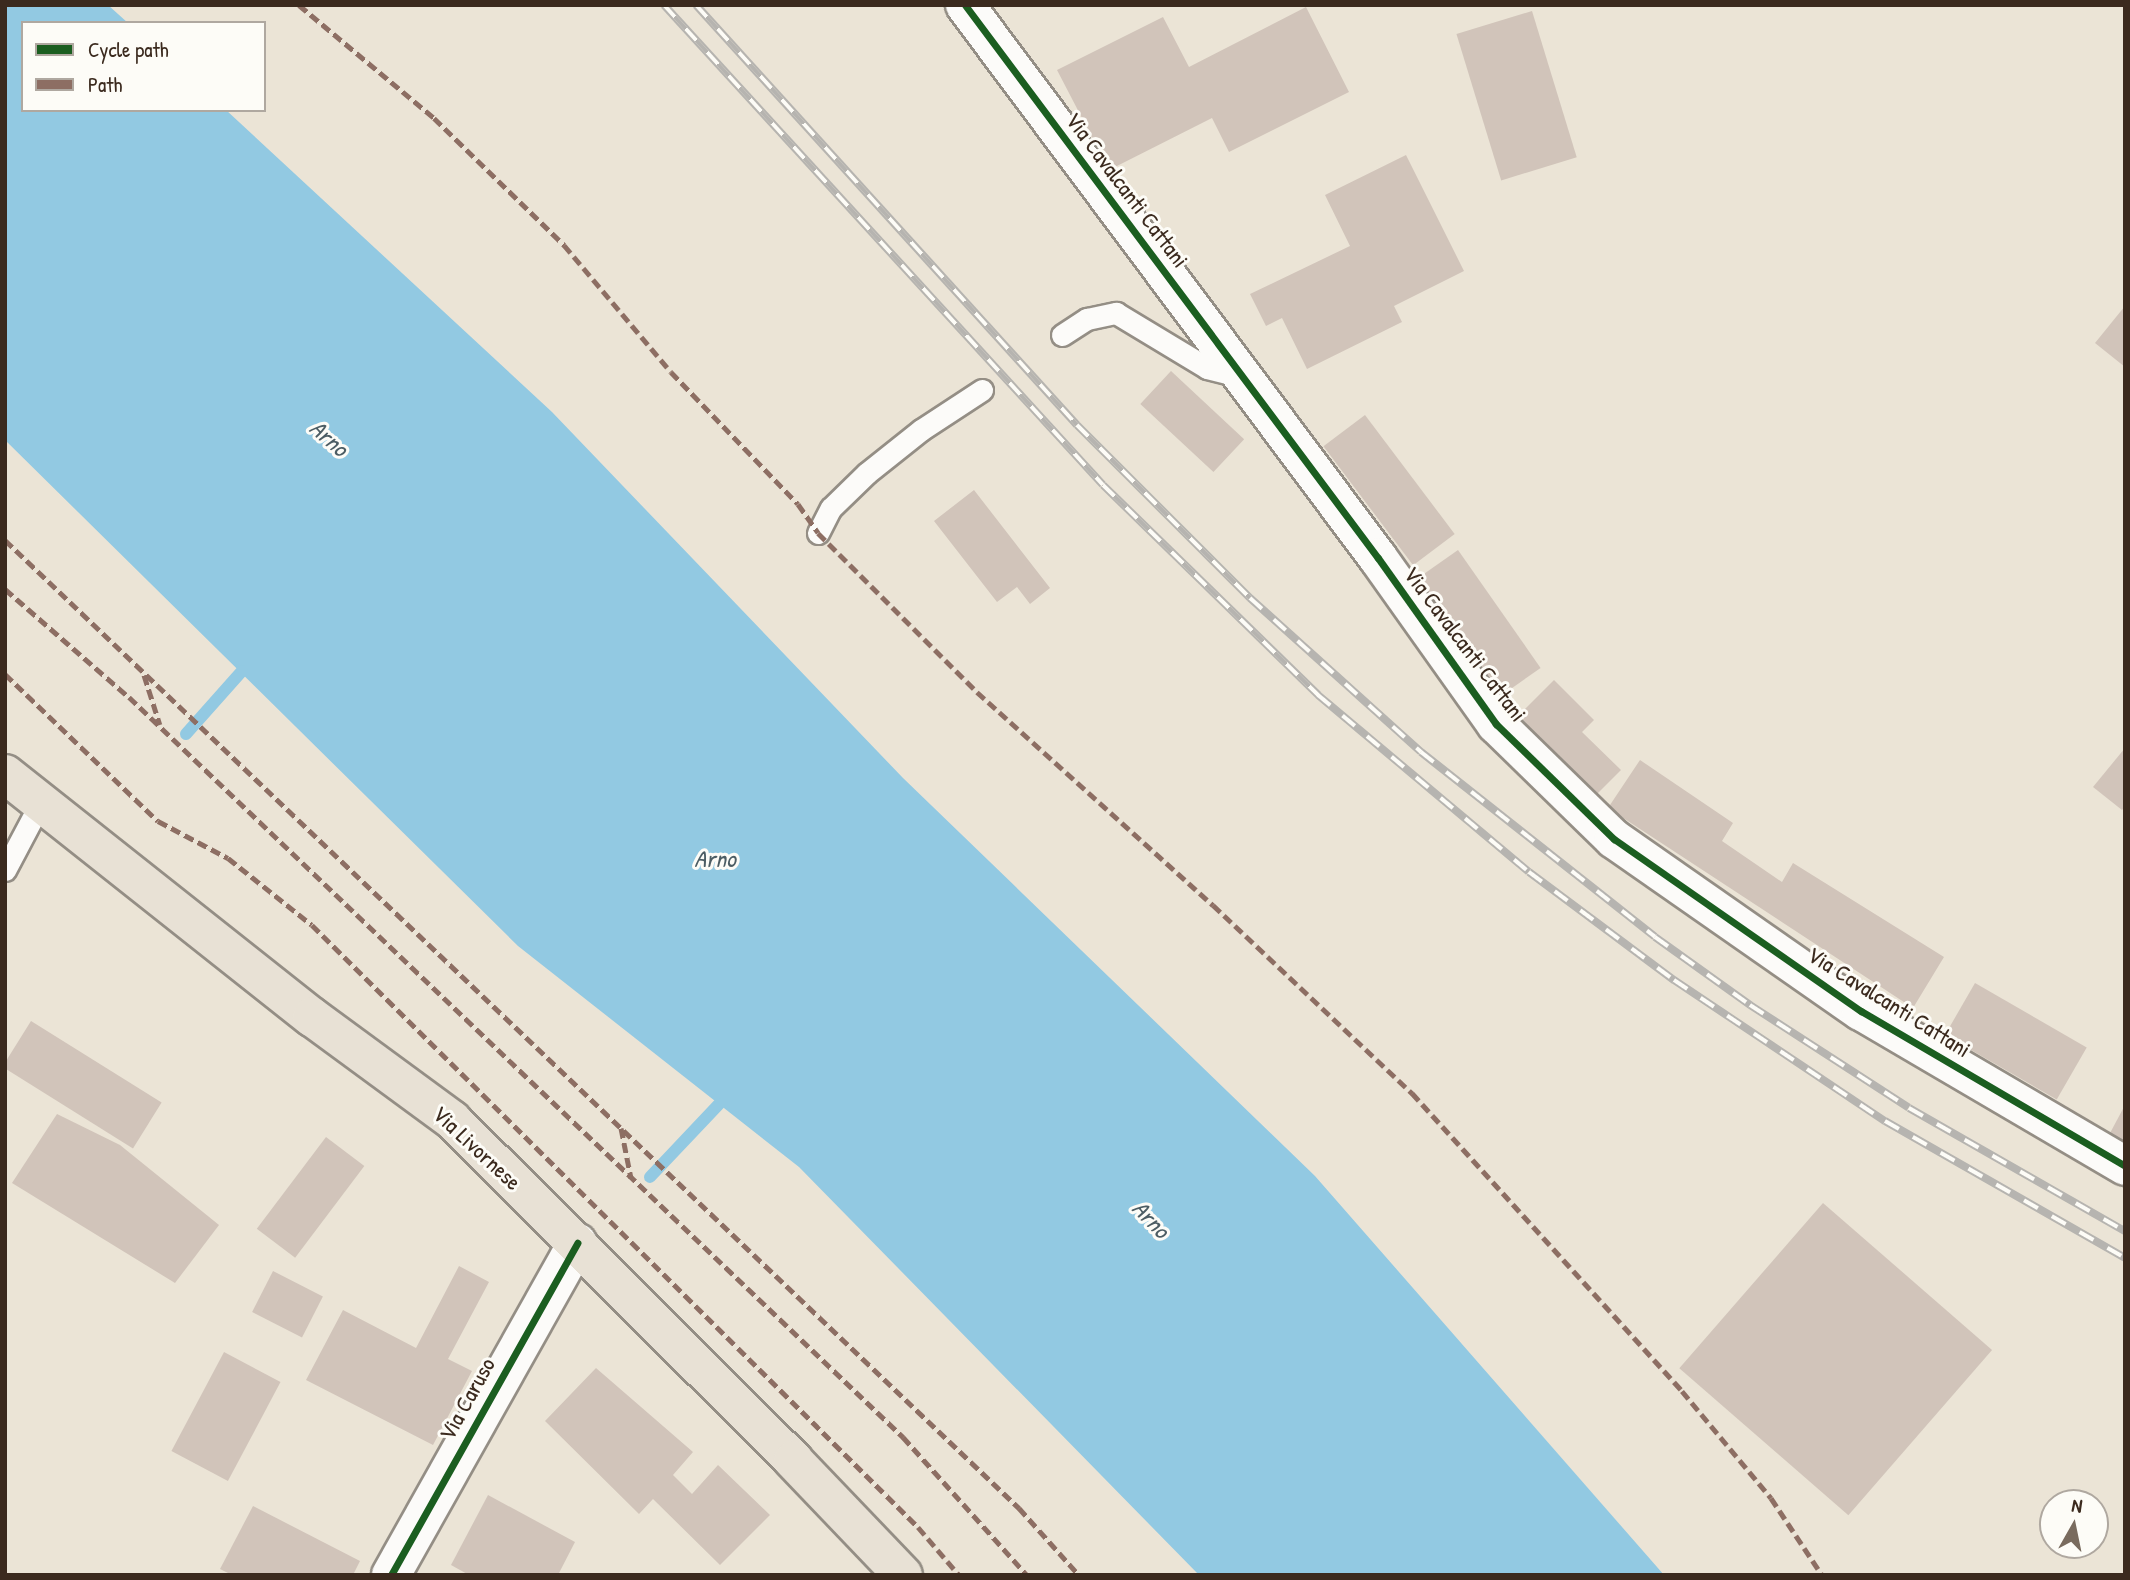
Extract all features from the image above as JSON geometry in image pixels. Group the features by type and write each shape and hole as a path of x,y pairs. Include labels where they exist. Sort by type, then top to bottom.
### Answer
{"main road":[{"name":"Via Livornese","path":"5,774 42,800 312,1017 452,1120 577,1243 903,1575"}],"street":[{"name":"Via Cavalcanti Cattani","path":"965,5 1244,377 1496,724 1614,839 1861,1011 2125,1166"},
{"name":"Via Caruso","path":"391,1575 577,1243"}],"lane":[{"path":"1062,335 1087,319 1116,313 1207,368 1244,377"},
{"path":"818,533 831,508 867,473 921,429 982,390"},
{"path":"5,870 42,800"}],"water":[{"name":"Arno","path":"5,5 108,5 126,21 21,21 21,112 228,112 552,412 903,778 1315,1176 1664,1575 1199,1575 799,1167 518,946 5,440"}],"building":[{"path":"1306,7 1349,92 1229,152 1212,118 1109,170 1057,70 1163,17 1189,67"},
{"path":"1532,11 1577,157 1501,180 1456,34"},
{"path":"1406,155 1464,271 1394,306 1402,322 1307,369 1282,318 1266,326 1250,294 1350,246 1325,195"},
{"path":"2125,306 2125,367 2095,343"},
{"path":"1171,371 1244,439 1213,472 1140,404"},
{"path":"1365,415 1455,534 1413,565 1323,446"},
{"path":"974,490 1050,588 1030,604 1017,587 997,602 934,521"},
{"path":"1458,550 1541,668 1500,697 1417,579"},
{"path":"1554,680 1594,720 1582,732 1621,770 1595,796 1516,718"},
{"path":"2125,748 2125,807 2122,810 2093,787"},
{"path":"1640,760 1733,823 1722,841 1782,882 1793,863 1944,957 1913,1008 1608,808"},
{"path":"1975,983 2087,1048 2057,1099 1945,1035"},
{"path":"31,1021 162,1103 133,1148 5,1068 5,1063"},
{"path":"2125,1105 2125,1143 2109,1135"},
{"path":"57,1114 120,1145 219,1225 175,1283 12,1183"},
{"path":"326,1137 364,1166 295,1258 257,1229"},
{"path":"1823,1203 1992,1350 1848,1515 1679,1368"},
{"path":"459,1266 489,1282 448,1359 472,1371 433,1445 306,1380 343,1310 416,1348"},
{"path":"273,1271 323,1296 302,1337 252,1312"},
{"path":"224,1352 281,1382 228,1481 171,1451"},
{"path":"596,1368 693,1452 673,1475 692,1494 718,1465 770,1515 720,1565 653,1499 639,1514 545,1421"},
{"path":"488,1495 575,1542 558,1575 469,1575 451,1565"},
{"path":"253,1506 360,1561 353,1575 232,1575 220,1569"}],"waterway":[{"path":"186,734 242,671"},
{"path":"650,1177 719,1104"}],"railway":[{"path":"664,5 1103,485 1318,695 1529,872 1674,980 1885,1121 2125,1258"},
{"path":"696,5 1077,425 1250,598 1421,752 1655,937 1750,1005 1909,1108 2125,1231"}],"marked path":[{"path":"299,5 434,118 564,245 671,372 798,504 818,533 977,692 1213,905 1412,1093 1682,1391 1771,1498 1822,1575"},
{"path":"5,540 1019,1508 1079,1575"},
{"path":"5,589 129,697 903,1437 1027,1575"},
{"path":"5,674 158,821 228,858 312,925 918,1527 959,1575"},
{"path":"144,675 160,725"},
{"path":"621,1128 631,1178"}],"cycle path":[{"path":"965,5 1378,558 1496,724 1614,839 1861,1011 2125,1166"},
{"path":"391,1575 577,1243"}]}
